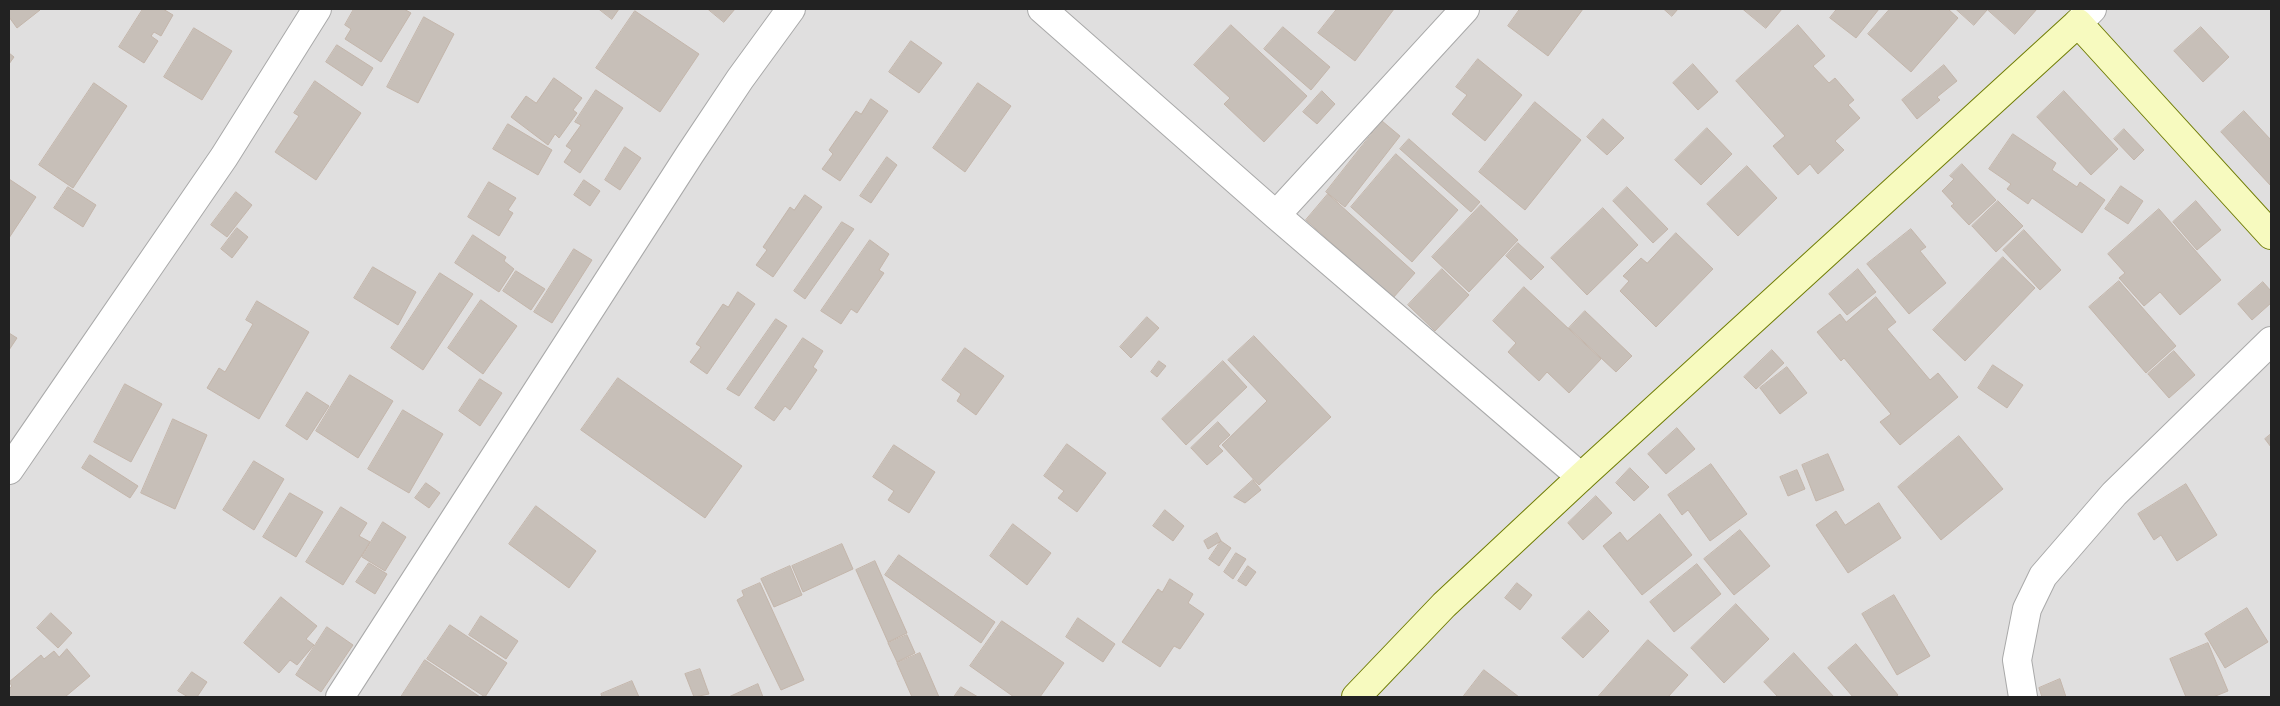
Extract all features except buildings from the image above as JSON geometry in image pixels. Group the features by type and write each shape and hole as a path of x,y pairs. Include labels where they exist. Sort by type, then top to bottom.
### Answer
{"street":[{"path":"9,470 224,157 317,9"},
{"path":"340,697 690,154 740,79 791,9"},
{"path":"1042,9 1276,215 1581,476"},
{"path":"1276,215 1466,9"},
{"path":"1356,697 1444,605 1581,476 2085,16 2271,235"},
{"path":"2023,697 2017,660 2027,609 2043,576 2114,494 2271,341"}],"shaded area":[{"path":"9,9 2271,9 2271,697 9,697"}]}
